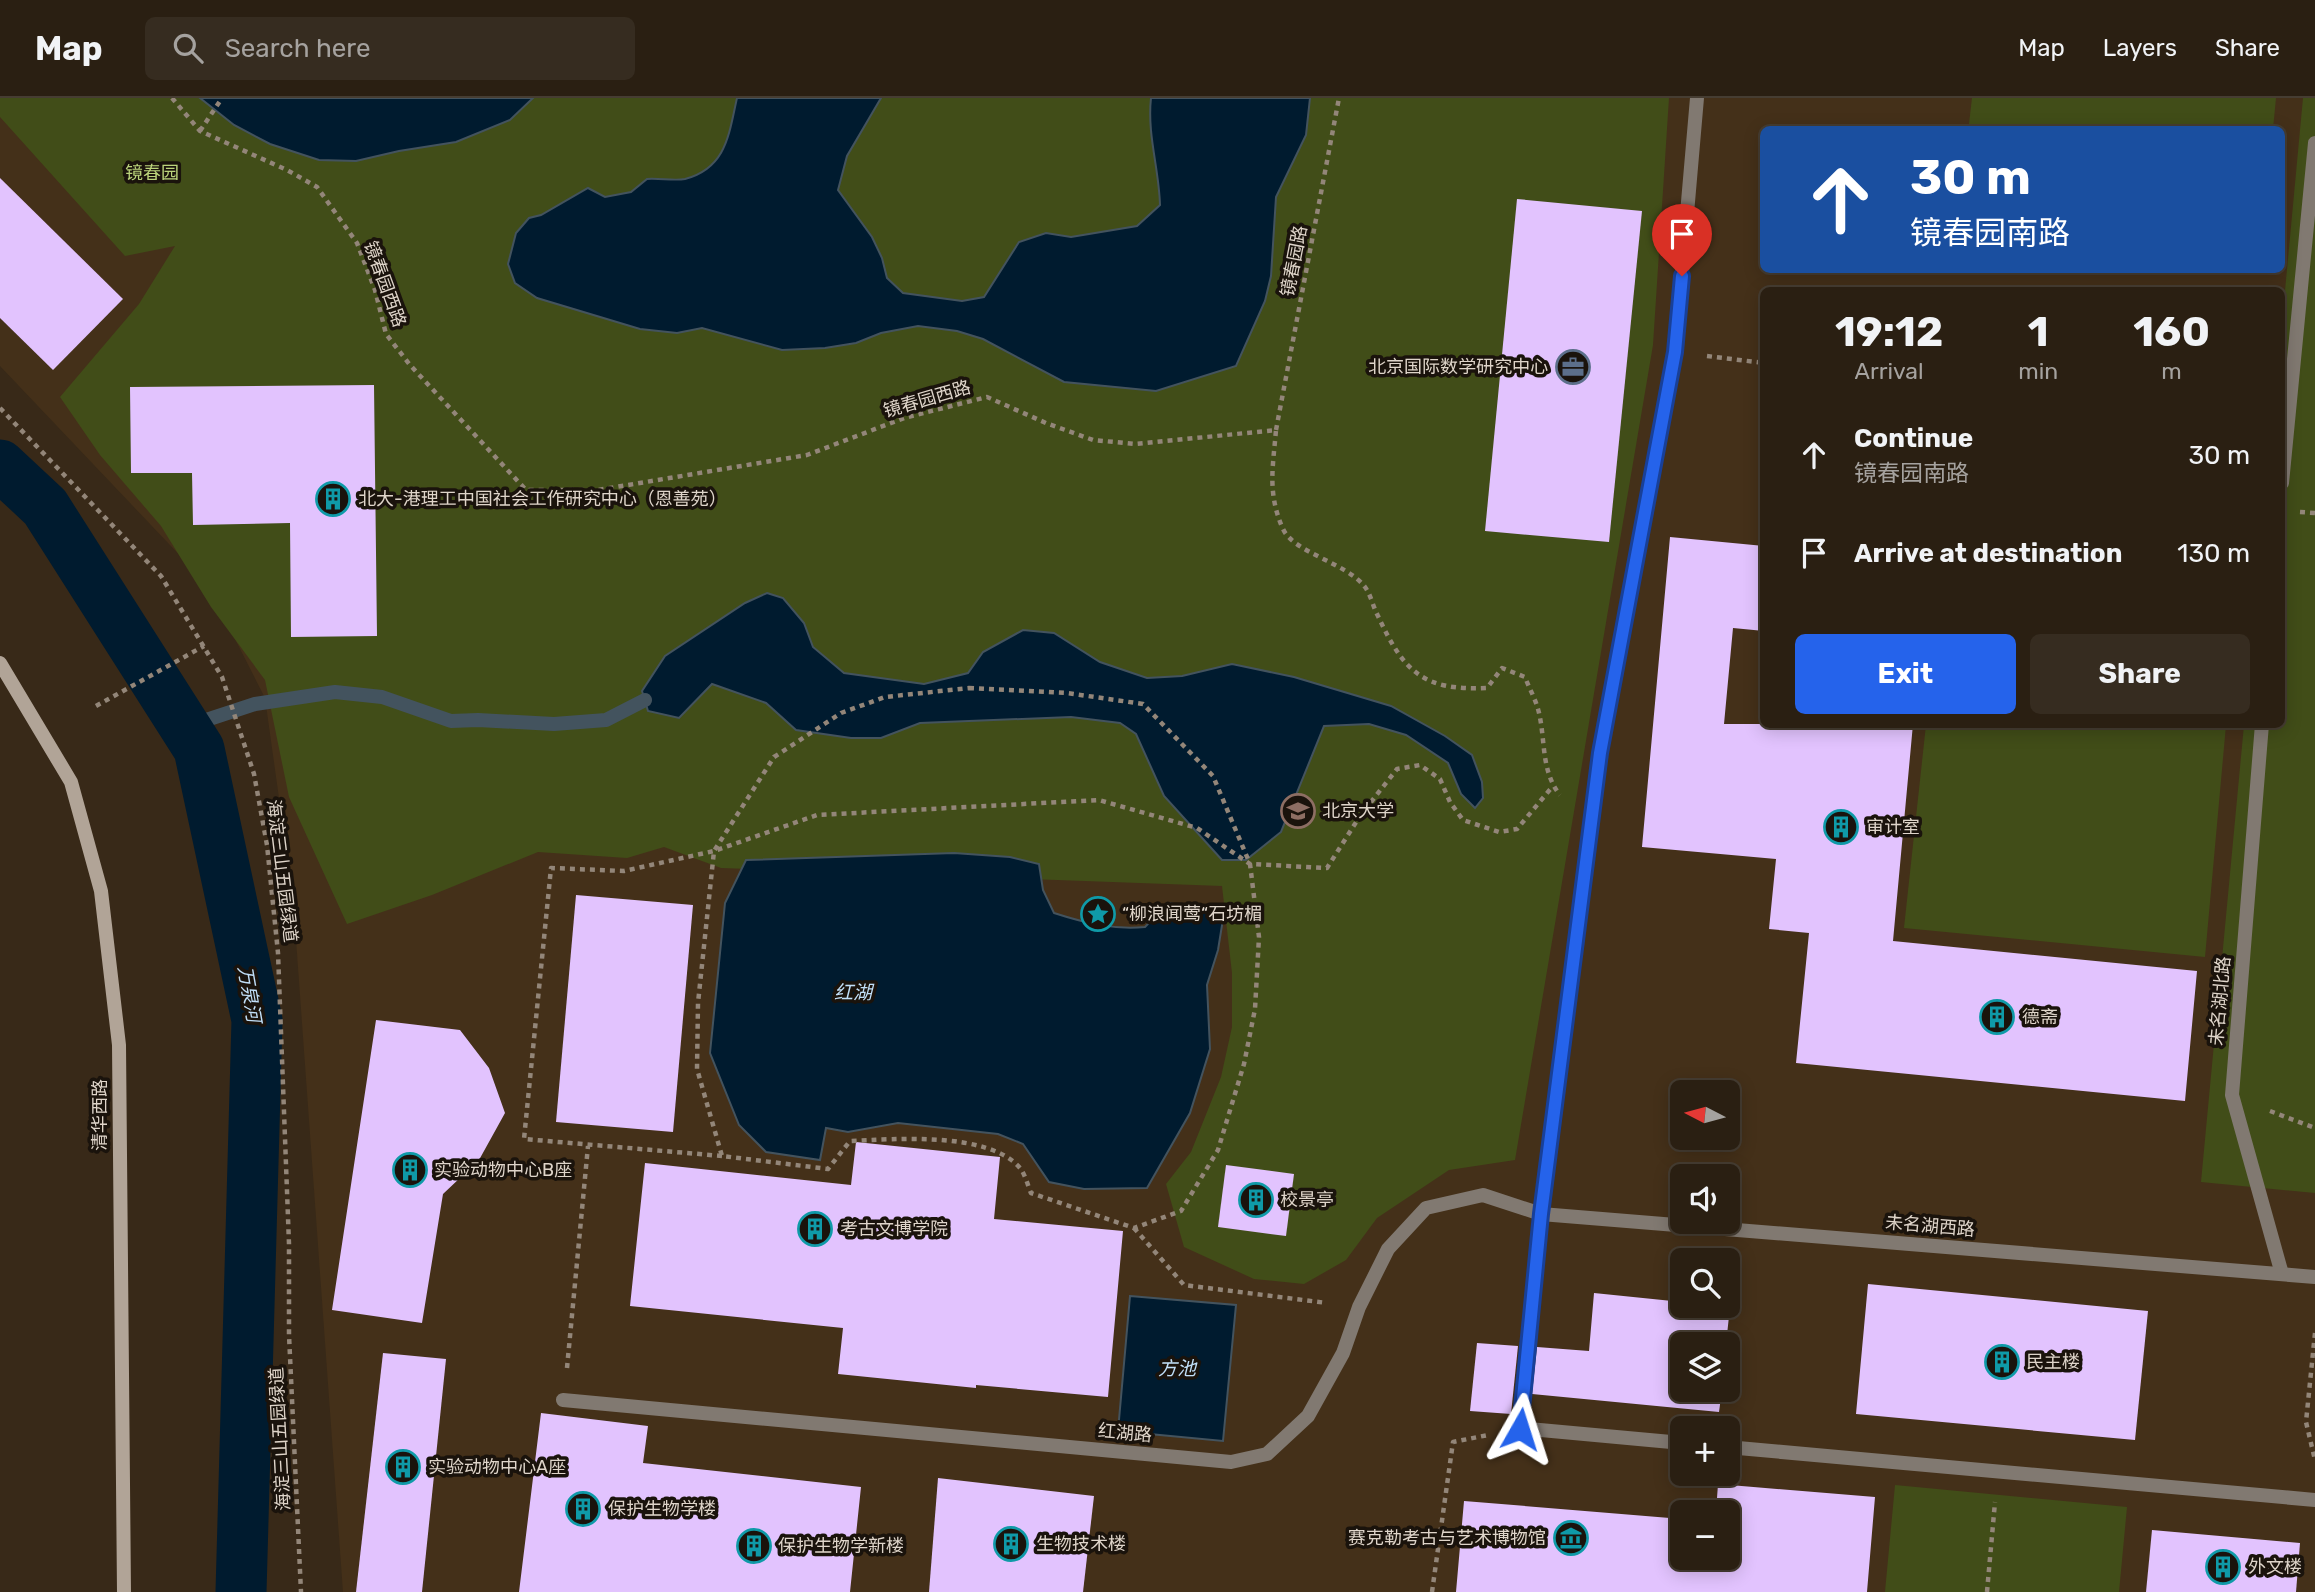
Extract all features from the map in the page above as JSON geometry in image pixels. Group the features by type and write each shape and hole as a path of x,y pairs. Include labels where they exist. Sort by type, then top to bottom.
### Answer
{"main road":[{"name":"清华西路","path":"0,663 71,782 101,891 119,1045 124,1592"}],"lane":[{"path":"1670,1442 1520,1429 1541,1214 1600,753 1675,352 1697,98"},
{"path":"2285,452 2315,143"},
{"name":"未名湖北路","path":"2262,728 2232,1095 2282,1274"},
{"name":"红湖路","path":"564,1400 1231,1462 1267,1454 1308,1416 1343,1353 1359,1307 1388,1249 1426,1208 1483,1195 1541,1214"},
{"name":"未名湖西路","path":"1541,1214 2315,1277"},
{"path":"1740,1448 2315,1500"}],"path":[{"path":"172,98 200,131 222,98"},
{"name":"镜春园路","path":"1276,430 1339,98"},
{"name":"镜春园西路","path":"200,131 287,170 317,187 357,243 386,334 410,365 526,490 598,490 807,455 904,418 987,397 1093,440 1136,444 1276,430"},
{"path":"1675,352 1760,363"},
{"name":"海淀三山五园绿道","path":"0,408 161,576 222,677 254,774 267,845 278,953 289,1244 289,1335 301,1592"},
{"path":"1276,430 1271,492 1284,532 1309,552 1338,565 1365,586 1403,663 1426,680 1462,689 1487,688 1502,668 1525,677 1539,709 1542,750 1553,786 1591,836"},
{"path":"96,706 204,646"},
{"path":"722,1156 697,1069 698,1003 714,850 774,757 841,713 885,696 969,688 1067,693 1143,704 1213,776 1250,864 1259,937 1255,1009 1244,1064 1218,1150 1181,1212 1134,1228"},
{"path":"1359,1307 1184,1285 1134,1228 1031,1193 1020,1168 991,1148 930,1139 850,1141 828,1169 722,1156 524,1139 551,868 624,871 714,850 817,816 1099,800 1197,828 1250,864 1327,868 1360,816 1397,769 1420,765 1440,779 1450,802 1463,820 1499,832 1517,829 1553,786"},
{"path":"564,1400 589,1146"},
{"path":"2315,1333 2306,1422 2315,1460"},
{"path":"1432,1592 1452,1442 1520,1429"},
{"path":"1987,1592 1998,1471"}],"shaded area":[{"name":"北京大学","path":"0,98 2315,98 2315,1592 343,1592 293,898 265,698 207,584 0,366"}],"green space":[{"name":"镜春园","path":"0,98 1669,98 1653,345 1515,1160 1449,1170 1377,1218 1346,1260 1304,1284 1254,1279 1184,1247 1166,1184 1191,1152 1221,1077 1232,1027 1232,973 1222,886 721,868 664,847 627,858 538,852 432,895 347,924 289,797 265,680 211,607 161,526 100,455 60,397 139,304 175,246 125,256 0,117"},
{"path":"1972,98 2276,98 2273,126 1969,124"},
{"path":"2303,98 2315,98 2315,1193 2201,1182 2244,728 2285,728 2285,291"},
{"path":"1926,728 2226,728 2205,957 1904,928"},
{"path":"1895,1485 2127,1507 2119,1592 1885,1592"}],"water":[{"path":"200,98 533,98 510,120 456,142 356,161 319,160 270,144 234,125"},
{"path":"737,98 881,98 847,156 838,190 872,237 882,258 887,278 903,293 962,301 984,297 1019,242 1046,233 1071,237 1137,226 1160,205 1151,125 1151,98 1310,98 1306,135 1276,197 1271,276 1265,301 1236,366 1156,391 1064,382 983,339 957,331 918,326 881,333 856,343 782,350 702,328 677,333 640,329 537,298 515,283 508,264 516,233 529,218 541,215 588,188 605,197 631,192 647,179 681,180 699,174 710,167 724,148"},
{"path":"767,593 783,598 804,623 813,647 844,673 924,684 968,673 983,652 1023,630 1054,633 1100,662 1147,678 1182,676 1232,664 1294,677 1391,706 1445,736 1472,755 1482,782 1483,798 1475,808 1461,794 1448,763 1406,735 1369,724 1324,726 1281,832 1246,860 1222,860 1164,796 1136,734 1120,723 1071,717 920,723 881,738 851,738 796,730 766,703 712,684 679,718 648,711 642,691 665,656 745,603"},
{"name":"红湖","path":"954,853 1010,857 1039,864 1043,890 1054,913 1088,923 1110,927 1145,927 1168,903 1202,908 1223,919 1218,950 1207,985 1210,1049 1190,1113 1147,1188 1084,1189 1049,1182 1023,1144 998,1134 898,1123 848,1132 826,1128 820,1160 766,1152 739,1125 710,1053 725,903 746,860"},
{"name":"方池","path":"1130,1296 1236,1305 1223,1441 1118,1431"}],"building":[{"path":"0,178 123,299 53,370 0,318"},
{"path":"1517,199 1642,211 1609,542 1485,531"},
{"name":"北大-港理工中国社会工作研究中心（恩善苑）","path":"374,385 377,636 291,637 290,523 193,525 192,473 131,473 130,387"},
{"path":"1670,537 1760,546 1760,631 1733,628 1724,724 1760,724 1760,728 1913,728 1893,941 2197,971 2185,1101 1796,1063 1809,933 1769,929 1776,859 1642,847"},
{"path":"576,895 693,905 673,1132 556,1122"},
{"name":"实验动物中心B座","path":"376,1020 460,1030 489,1068 505,1113 479,1160 443,1194 422,1323 332,1310"},
{"name":"考古文博学院","path":"856,1142 1000,1157 994,1219 1123,1231 1108,1397 976,1385 976,1388 838,1374 843,1328 630,1306 645,1163 851,1185"},
{"name":"校景亭","path":"1226,1165 1294,1174 1286,1236 1218,1227"},
{"name":"民主楼","path":"1868,1284 2148,1311 2135,1440 1856,1414"},
{"path":"1594,1293 1670,1301 1670,1318 1729,1318 1727,1332 1670,1332 1670,1402 1720,1402 1719,1412 1532,1394 1537,1347 1589,1351"},
{"path":"1477,1343 1518,1346 1511,1414 1470,1411"},
{"name":"实验动物中心A座","path":"383,1353 446,1359 422,1592 356,1592"},
{"path":"541,1413 648,1426 643,1463 861,1487 850,1592 519,1592"},
{"name":"生物技术楼","path":"938,1478 1094,1496 1083,1592 929,1592"},
{"name":"赛克勒考古与艺术博物馆","path":"1718,1486 1875,1497 1867,1592 1456,1592 1464,1501 1670,1518 1670,1570 1740,1570 1740,1500 1717,1500"},
{"name":"外文楼","path":"2152,1530 2300,1543 2296,1592 2146,1592"}],"waterway":[{"name":"万泉河","path":"0,465 45,507 199,749 257,1020 241,1592"},
{"path":"185,727 255,704 335,692 382,697 451,721 554,724 606,720 645,700"}],"place":[{"name":"北京国际数学研究中心","path":"1573,367"},
{"name":"北大-港理工中国社会工作研究中心（恩善苑）","path":"333,499"},
{"name":"北京大学","path":"1298,811"},
{"name":"审计室","path":"1841,827"},
{"name":"“柳浪闻莺“石坊楣","path":"1098,914"},
{"name":"德斋","path":"1997,1017"},
{"name":"实验动物中心B座","path":"410,1170"},
{"name":"校景亭","path":"1256,1200"},
{"name":"考古文博学院","path":"815,1229"},
{"name":"民主楼","path":"2002,1362"},
{"name":"实验动物中心A座","path":"403,1467"},
{"name":"保护生物学楼","path":"583,1509"},
{"name":"赛克勒考古与艺术博物馆","path":"1571,1538"},
{"name":"生物技术楼","path":"1011,1544"},
{"name":"保护生物学新楼","path":"754,1546"},
{"name":"外文楼","path":"2223,1567"}],"route":[{"path":"1520,1429 1541,1214 1600,753 1675,352 1682,276"}]}
